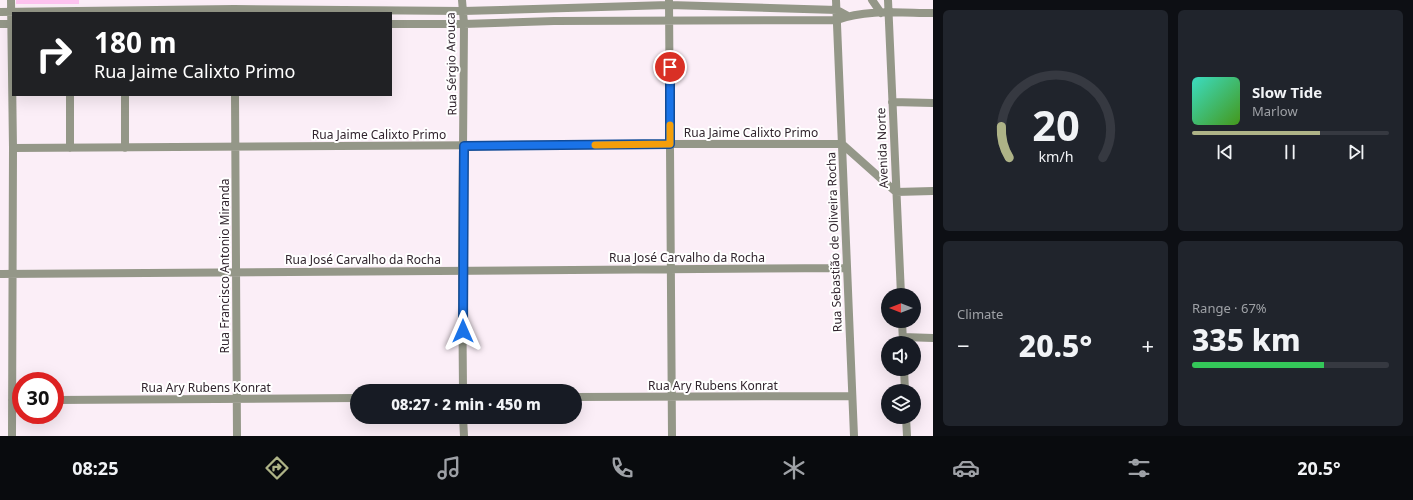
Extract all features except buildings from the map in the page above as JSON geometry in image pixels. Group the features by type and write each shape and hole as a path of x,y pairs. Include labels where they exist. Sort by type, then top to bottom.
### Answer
{"street":[{"path":"0,24 12,24 11,0"},
{"path":"234,0 234,11"},
{"name":"Rua Sérgio Arouca","path":"462,0 464,24 462,271 463,384"},
{"name":"Rua Sebastião de Oliveira Rocha","path":"836,0 854,436"},
{"path":"872,0 885,13"},
{"name":"Avenida Norte","path":"888,0 885,13 892,102 901,288"},
{"path":"0,12 463,11 669,2 727,6 837,10 848,16"},
{"path":"669,2 672,436"},
{"path":"727,6 727,20"},
{"path":"548,8 554,21"},
{"path":"392,24 464,24 554,21 837,20 848,16 885,13 933,13"},
{"path":"13,96 13,274 16,372"},
{"path":"70,96 70,148"},
{"path":"125,96 125,148"},
{"name":"Rua Francisco Antonio Miranda","path":"235,96 237,436"},
{"path":"892,102 933,103"},
{"path":"842,144 896,192 933,191"},
{"name":"Rua Jaime Calixto Primo","path":"13,148 842,144"},
{"name":"Rua José Carvalho da Rocha","path":"0,274 847,268"},
{"path":"921,339 933,338"},
{"name":"Rua Ary Rubens Konrat","path":"582,397 852,396"},
{"name":"Rua Ary Rubens Konrat","path":"64,400 350,398"},
{"path":"12,436 14,424"},
{"path":"463,424 464,436"},
{"path":"906,424 907,436"}],"shaded area":[{"path":"16,0 79,0 79,4 16,4"}],"slow traffic":[{"path":"595,145 670,144 670,125"}],"route":[{"path":"463,331 462,271 464,146 670,144 670,67"}]}
